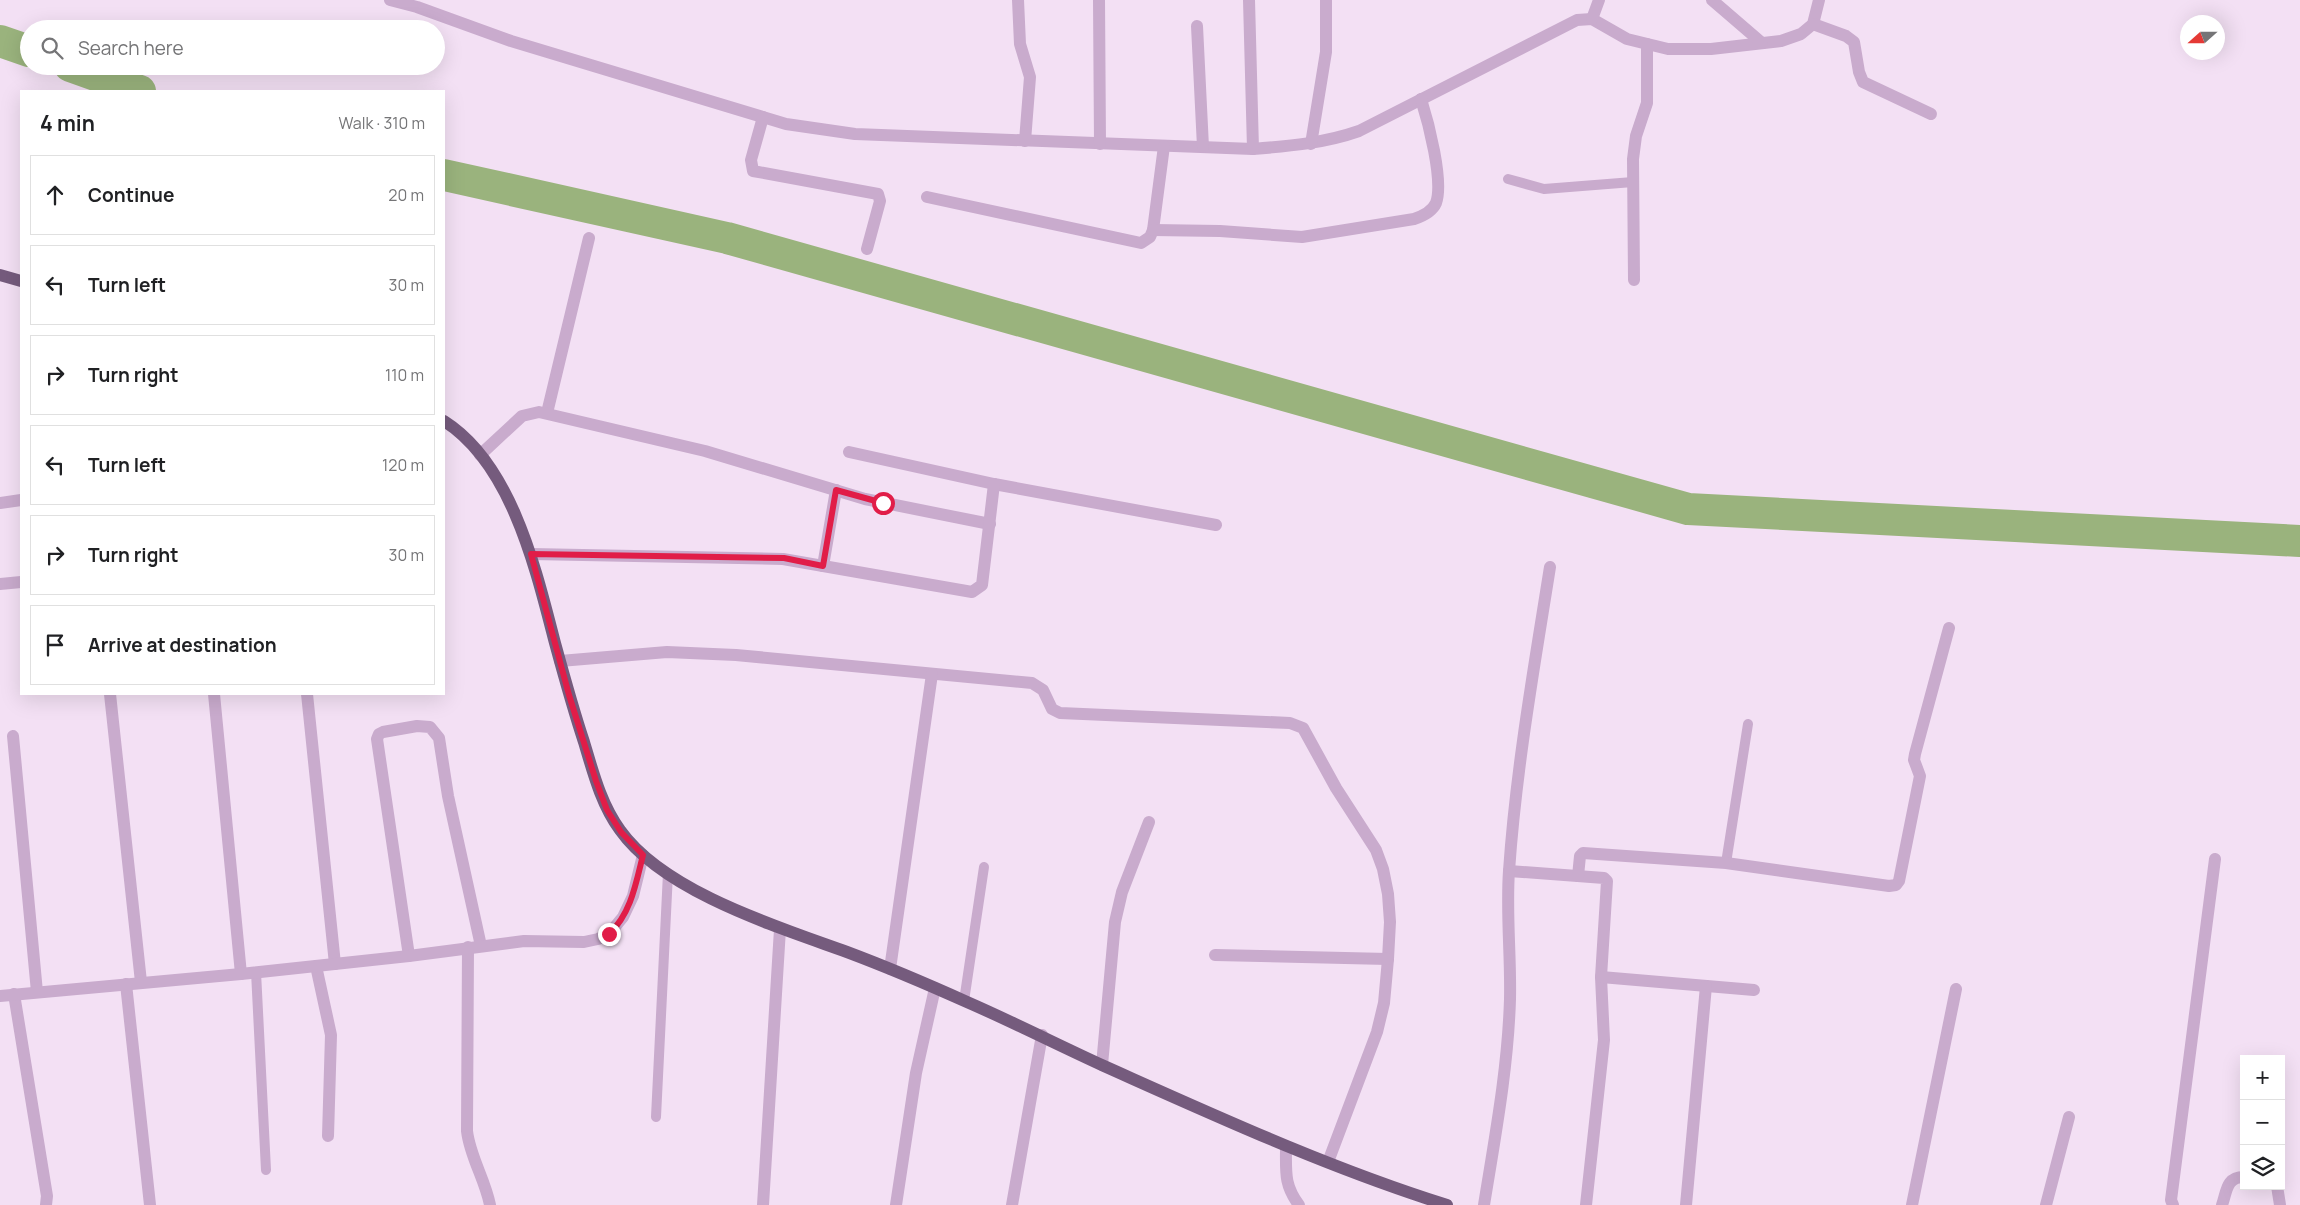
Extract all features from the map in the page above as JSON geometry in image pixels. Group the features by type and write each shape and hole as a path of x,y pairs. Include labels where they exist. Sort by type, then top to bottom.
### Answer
{"main road":[{"path":"0,275 20,281"},
{"path":"445,422 472,444 493,472 515,515 531,554 560,661 596,781 607,810 621,832 643,855 708,897 780,929 890,969 964,1000 1042,1035 1102,1066 1286,1148 1447,1205"}],"street":[{"path":"390,0 420,4 511,41 786,124 855,134 1253,149 1311,144 1360,131 1577,20 1592,19 1628,38 1668,49 1690,51 1792,38 1802,34 1813,24 1819,0"},
{"path":"1018,0 1020,44 1030,77 1025,141"},
{"path":"1099,0 1100,144"},
{"path":"1249,0 1253,149"},
{"path":"1311,144 1326,52 1326,0"},
{"path":"1592,19 1599,0"},
{"path":"1712,0 1762,43"},
{"path":"1813,24 1851,38 1856,46 1859,72 1863,82 1931,114"},
{"path":"1197,26 1203,147"},
{"path":"1634,280 1634,147 1646,103 1647,44"},
{"path":"1152,230 1220,231 1302,237 1424,216 1435,204 1437,194 1431,133 1420,99"},
{"path":"763,117 752,160 754,171 878,194 880,201 867,249"},
{"path":"927,197 1135,243 1148,240 1152,230 1164,146"},
{"path":"547,413 589,238"},
{"path":"480,455 522,416 534,412 547,413 705,451 836,490 902,507 990,524"},
{"path":"849,452 994,484 1216,525"},
{"path":"531,554 784,558 976,591 982,585 994,484"},
{"path":"823,566 836,490"},
{"path":"0,503 20,500"},
{"path":"1484,1205 1504,1071 1510,998 1508,938 1509,871 1523,740 1550,567"},
{"path":"0,584 20,582"},
{"path":"1578,876 1580,856 1583,853 1726,863 1888,886 1896,885 1899,881 1920,776 1914,760 1915,754 1949,628"},
{"path":"560,661 667,652 736,655 1032,683 1043,690 1052,709 1060,713 1290,723 1303,728 1312,740 1327,773 1376,850 1383,869 1388,894 1390,922 1384,1003 1377,1032 1328,1162"},
{"path":"890,969 932,674"},
{"path":"110,695 141,982"},
{"path":"214,695 241,974"},
{"path":"307,695 336,964"},
{"path":"409,956 377,739 378,734 383,732 417,726 430,727 439,738 475,946 467,1131 471,1154 484,1179 490,1205"},
{"path":"13,736 37,992"},
{"path":"1102,1066 1115,922 1122,892 1149,822"},
{"path":"0,996 241,974 409,956 524,941 584,942 609,934 616,927 633,896 643,855"},
{"path":"2173,1205 2171,1200 2215,859"},
{"path":"1509,871 1604,878 1607,881 1602,977 1604,1012 1602,1066 1586,1205"},
{"path":"763,1205 780,929"},
{"path":"1215,955 1388,959"},
{"path":"316,966 331,1034 328,1136"},
{"path":"1602,977 1754,990"},
{"path":"126,984 150,1205"},
{"path":"1686,1205 1706,986"},
{"path":"896,1205 916,1073 935,988"},
{"path":"1912,1205 1956,989"},
{"path":"14,994 47,1196 46,1205"},
{"path":"1012,1205 1042,1035"},
{"path":"2046,1205 2068,1117"},
{"path":"1286,1148 1286,1176 1290,1192 1299,1205"},
{"path":"2222,1205 2230,1181 2240,1177"},
{"path":"2278,1190 2280,1205"}],"lane":[{"path":"1508,179 1544,189 1633,182"},
{"path":"1726,863 1748,724"},
{"path":"964,1000 984,868"},
{"path":"656,1117 668,872"},
{"path":"256,972 266,1170"}],"waterway":[{"path":"0,41 20,48"},
{"path":"95,75 137,90"},
{"path":"445,175 727,238 1688,509 2300,541"}],"route":[{"path":"609,934 616,927 633,896 643,855 621,832 607,810 596,781 569,695 531,554 784,558 823,566 836,490 883,503"}]}
